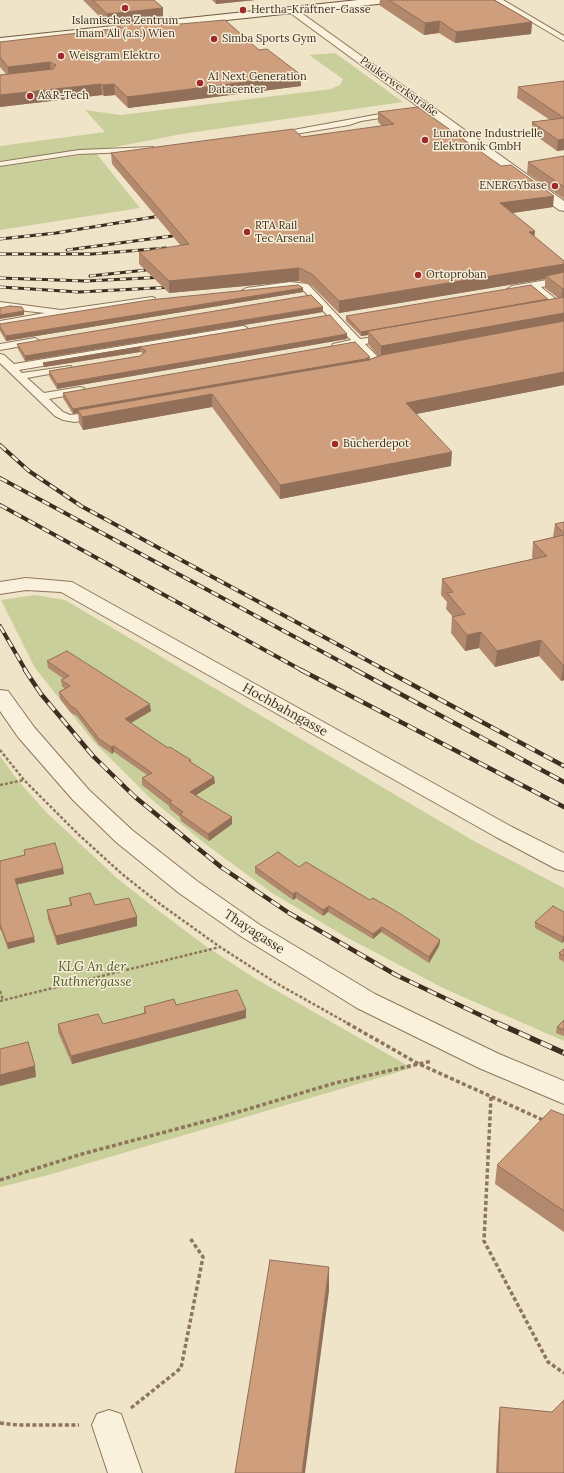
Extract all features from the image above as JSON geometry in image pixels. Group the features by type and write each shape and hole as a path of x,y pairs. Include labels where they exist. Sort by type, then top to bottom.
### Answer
{"street":[{"path":"0,41 295,6 386,0"},
{"name":"Paukerwerkstraße","path":"295,6 428,108 564,207"},
{"name":"Hochbahngasse","path":"0,588 26,584 65,586 504,832 564,863"},
{"name":"Thayagasse","path":"0,696 26,732 81,794 124,836 188,887 252,931 313,970 366,1001 453,1044 564,1093"},
{"path":"109,1424 125,1473"}],"lane":[{"path":"498,0 564,39"},
{"path":"270,136 349,123 359,119 428,108"},
{"path":"0,164 79,152 161,148"},
{"path":"502,290 564,280"},
{"path":"236,292 299,285 305,286 360,342 382,362 368,368"},
{"path":"534,285 562,306"},
{"path":"298,298 314,295"},
{"path":"0,324 61,313 163,300"},
{"path":"0,305 18,306 61,313"},
{"path":"544,309 562,306"},
{"path":"317,317 338,318"},
{"path":"325,326 338,318"},
{"path":"11,368 254,328"},
{"path":"329,347 398,335"},
{"path":"20,376 247,338"},
{"path":"0,347 47,339"},
{"path":"0,357 59,414 67,418 75,419 110,412"},
{"path":"41,397 88,389"}],"path":[{"path":"0,785 24,780"},
{"path":"0,991 1,1001 220,947"},
{"path":"0,1180 82,1154 218,1118 335,1083 441,1059 453,1044"},
{"path":"492,1097 484,1241 548,1362 564,1373"},
{"path":"0,1422 18,1425 109,1424 181,1368 203,1257 190,1238"}],"green space":[{"path":"335,53 403,102 182,134 110,148 89,149 0,161 0,146 105,132 85,110 121,115 331,89 340,85 343,79 309,55"},
{"path":"96,153 140,208 0,230 0,167"},
{"path":"35,595 65,600 472,840 564,888 564,1041 445,989 346,937 272,893 204,843 151,799 93,741 35,668 1,600"},
{"name":"KLG An der Ruthnergasse","path":"0,756 16,778 47,813 118,879 155,908 207,947 256,979 412,1068 52,1174 0,1187"}],"building":[{"path":"93,0 154,0 163,8 107,14"},
{"path":"389,0 494,0 532,22 456,32 440,21 425,23"},
{"path":"172,17 180,24 225,20 259,50 267,49 301,75 127,97 114,84 101,84 0,95 0,75 53,69 56,65 50,62 8,67 0,57 0,42 121,28 115,23"},
{"path":"564,81 564,118 518,87"},
{"path":"418,107 501,166 511,165 554,196 500,203 535,231 529,232 564,261 564,264 339,301 312,274 299,268 169,281 139,252 189,244 111,153 293,129 302,137 394,124 378,112"},
{"path":"564,118 564,139 558,140 532,122"},
{"path":"564,156 564,187 528,162"},
{"path":"564,272 564,289 546,276"},
{"path":"298,285 303,288 6,336 0,327 0,324 149,300"},
{"path":"531,285 548,299 361,332 346,316"},
{"path":"311,295 323,307 25,356 17,344"},
{"path":"564,297 564,313 381,346 368,331"},
{"path":"10,306 22,307 24,311 0,315 0,308"},
{"path":"330,315 347,334 57,384 49,371 140,356 146,351 140,347 43,363"},
{"path":"564,321 564,372 406,403 452,452 280,485 212,394 82,417 78,410 369,360 382,355"},
{"path":"355,342 370,357 73,409 63,393"},
{"path":"564,522 564,533 555,524"},
{"path":"564,535 564,664 563,665 541,640 497,651 481,632 467,635 452,617 465,614 447,593 453,592 442,579 547,556 533,542"},
{"path":"67,651 150,704 125,719 168,748 170,747 191,760 189,761 214,777 190,792 232,817 208,834 180,814 183,812 169,802 172,801 142,778 152,773 114,746 111,747 99,739 76,709 71,706 59,692 70,686 61,680 69,676 47,661"},
{"path":"55,843 63,868 15,879 34,937 7,943 0,924 0,861 25,855 24,850"},
{"path":"278,852 299,867 306,862 370,900 373,898 440,940 429,957 382,927 373,934 329,906 323,910 296,892 293,894 255,867"},
{"path":"90,893 95,905 129,898 137,917 56,936 47,910 72,905 69,898"},
{"path":"553,906 564,912 563,937 535,922"},
{"path":"564,949 564,956 559,953"},
{"path":"237,990 246,1010 71,1056 58,1024 98,1014 103,1024 146,1013 144,1007 174,999 176,1005"},
{"path":"564,1020 564,1030 557,1027"},
{"path":"28,1042 35,1066 0,1075 0,1049"},
{"path":"551,1110 564,1115 564,1211 497,1165"},
{"path":"270,1260 329,1267 302,1473 235,1473"},
{"path":"564,1400 564,1473 498,1473 500,1407 552,1412"}],"railway":[{"path":"0,239 56,233 166,215"},
{"path":"67,250 172,236"},
{"path":"0,254 92,254 166,248"},
{"path":"90,276 146,270"},
{"path":"0,278 86,281 166,277"},
{"path":"0,287 79,292 174,287"},
{"path":"0,445 29,471 81,506 387,671"},
{"path":"0,478 358,671"},
{"path":"0,505 303,671"},
{"path":"0,626 26,671"},
{"path":"25,670 41,694 93,756 135,797 221,867 289,913 396,975 499,1024"},
{"path":"301,670 564,807"},
{"path":"356,670 564,782"},
{"path":"385,670 564,766"},
{"path":"497,1023 564,1053"}],"place":[{"name":"Islamisches Zentrum Imam Ali (a.s.) Wien","path":"125,8"},
{"name":"Hertha-Kräftner-Gasse","path":"243,10"},
{"name":"Simba Sports Gym","path":"214,39"},
{"name":"Weisgram Elektro","path":"61,56"},
{"name":"A1 Next Generation Datacenter","path":"200,83"},
{"name":"A&R-Tech","path":"30,96"},
{"name":"Lunatone Industrielle Elektronik GmbH","path":"425,140"},
{"name":"ENERGYbase","path":"555,186"},
{"name":"RTA Rail Tec Arsenal","path":"247,232"},
{"name":"Ortoproban","path":"418,275"},
{"name":"Bücherdepot","path":"335,444"}]}
